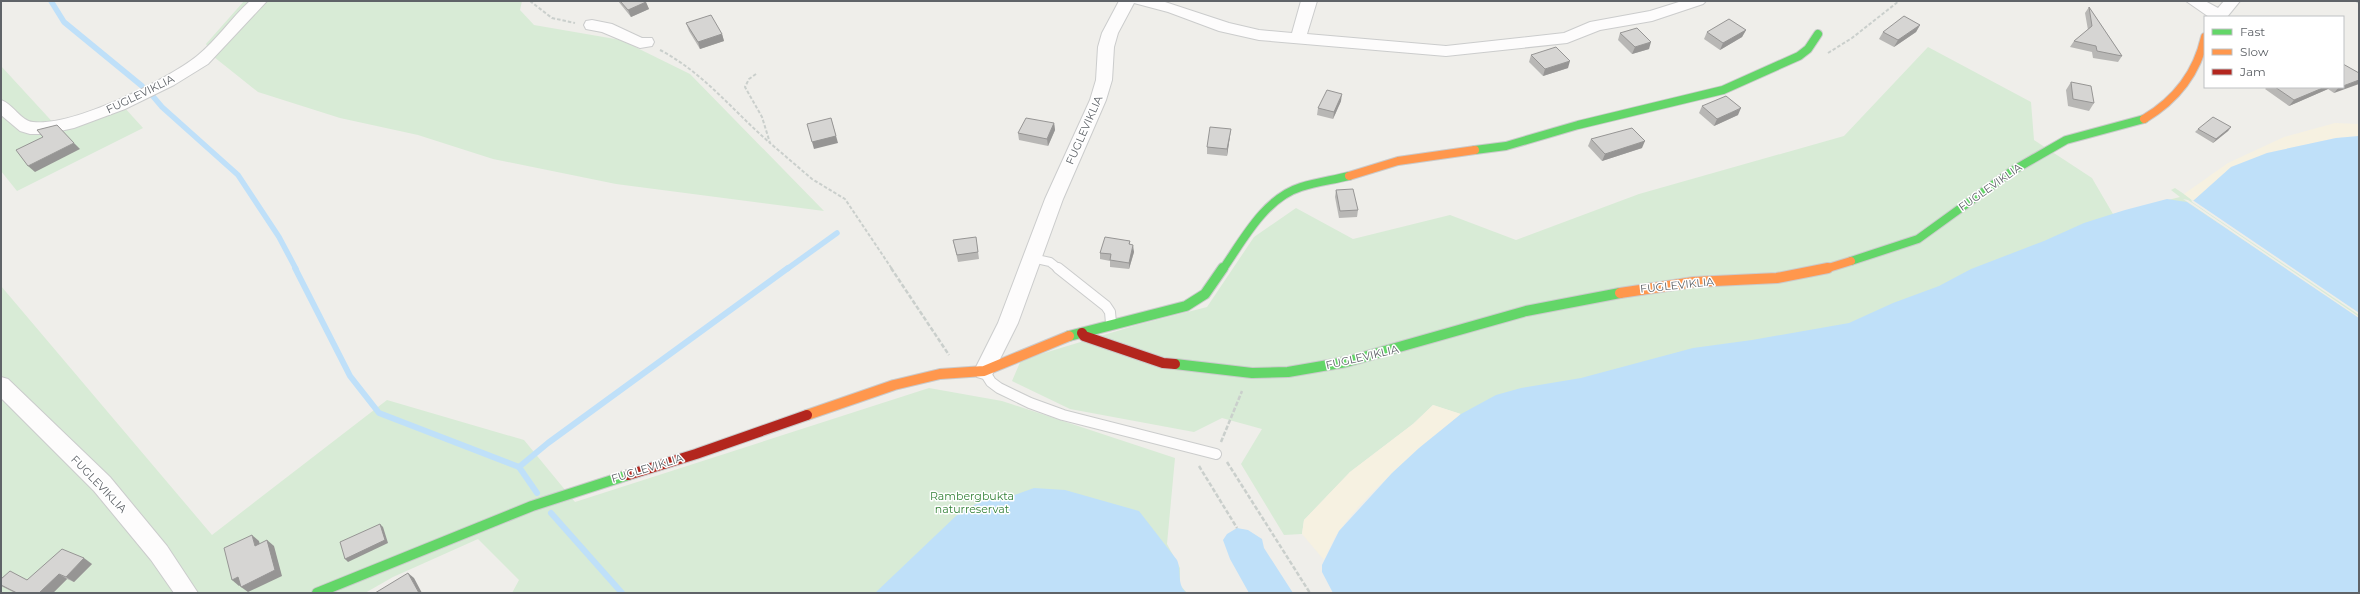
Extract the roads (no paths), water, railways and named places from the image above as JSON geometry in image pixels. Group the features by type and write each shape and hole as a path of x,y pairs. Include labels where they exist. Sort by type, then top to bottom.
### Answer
{"street":[{"name":"FUGLEVIKLIA","path":"1,106 26,127 35,129 70,123 104,112 175,77 201,61 259,1"},
{"name":"FUGLEVIKLIA","path":"984,371 1008,323 1054,199 1100,94 1104,80 1106,47 1110,33 1127,1"},
{"path":"1140,1 1172,8 1242,32 1426,51 1456,51 1567,38 1596,26 1652,16 1698,1"},
{"path":"1298,38 1298,33 1306,17 1309,1"},
{"path":"2194,1 2217,16"},
{"path":"2220,16 2232,1"},
{"path":"592,25 606,28 640,43 646,42"},
{"name":"FUGLEVIKLIA","path":"317,593 425,548 575,491 696,454 916,378 984,371 1046,344 1111,323 1186,306 1200,299 1260,216 1279,198 1300,187 1366,172 1398,161 1506,146 1578,125 1699,96 1737,84 1799,56 1808,49 1818,34"},
{"name":"FUGLEVIKLIA","path":"1082,333 1084,336 1163,363 1252,373 1288,372 1346,362 1526,311 1633,290 1700,281 1777,278 1802,275 1902,246 1918,238 2012,171 2047,149 2072,137 2135,123 2158,111 2195,71 2204,40"},
{"name":"FUGLEVIKLIA","path":"1,385 102,484 159,553 187,593"}],"lane":[{"path":"1032,258 1050,262 1106,306 1110,312 1111,323"},
{"path":"984,371 991,382 1030,403 1064,415 1216,454"}],"water":[{"path":"2359,136 2359,313 2193,201 2231,167 2267,153 2336,138"},
{"path":"2167,199 2187,202 2359,318 2359,593 1333,593 1322,572 1322,565 1339,531 1392,473 1419,448 1461,414 1496,395 1521,388 1581,378 1693,348 1752,340 1849,323 1893,303 1939,286 1971,269 2044,241 2084,223"},
{"path":"1034,488 1065,490 1139,511 1177,560 1180,582 1187,593 875,593 957,515 983,500 1009,497"},
{"path":"1237,528 1248,530 1262,539 1264,548 1293,593 1249,593 1230,559 1223,540 1227,534"}],"waterway":[{"path":"51,1 64,22 142,86"},
{"path":"151,94 162,107 238,175 279,237 296,269"},
{"path":"787,269 837,233"},
{"path":"295,268 350,376 379,413 519,467"},
{"path":"519,467 548,443 788,268"},
{"path":"519,467 537,493"},
{"path":"551,513 622,593"}],"park label":[{"name":"Rambergbukta naturreservat","path":"972,502"}]}
